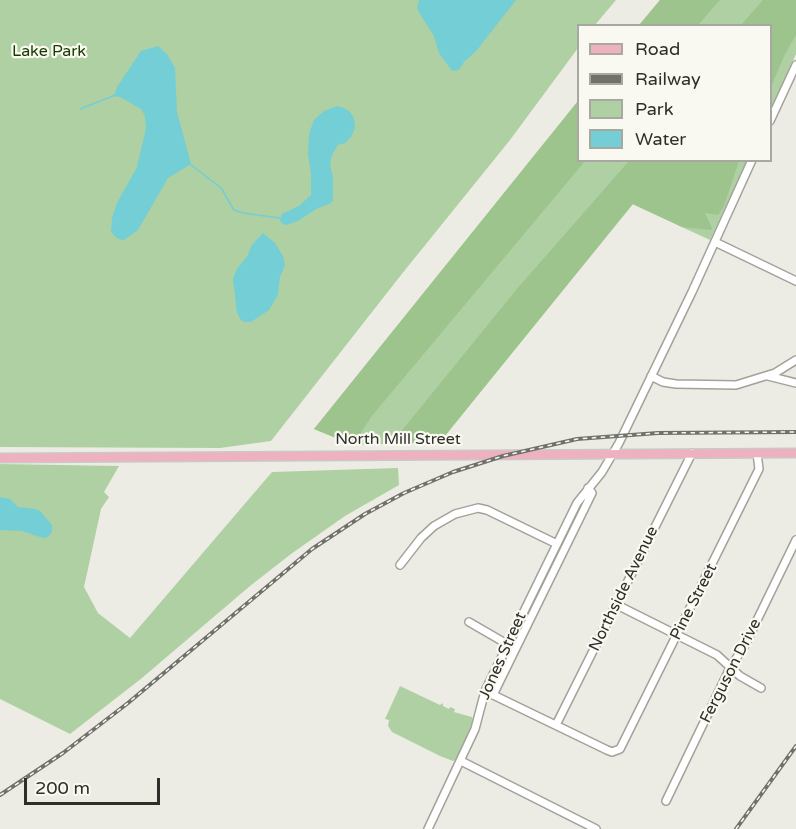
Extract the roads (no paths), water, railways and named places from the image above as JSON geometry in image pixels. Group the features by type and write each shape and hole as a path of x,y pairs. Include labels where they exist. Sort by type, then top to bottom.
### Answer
{"main road":[{"name":"North Mill Street","path":"0,458 796,453"}],"street":[{"path":"772,119 796,65"},
{"name":"Jones Street","path":"428,829 475,729 485,691 507,644 579,500 602,472 612,454 715,242 751,162"},
{"path":"715,242 796,281"},
{"path":"651,376 663,382 676,384 730,386 768,376 796,360"},
{"path":"768,376 796,383"},
{"name":"Northside Avenue","path":"556,725 692,453"},
{"name":"Pine Street","path":"556,725 612,752 620,749 759,469 757,453"},
{"name":"Jones Street","path":"494,695 592,494 588,488"},
{"path":"400,565 421,538 434,526 465,510 487,510 557,544"},
{"name":"Ferguson Drive","path":"666,801 731,666 744,647 796,540"},
{"path":"616,605 717,655 740,676 761,688"},
{"path":"469,622 507,644"},
{"path":"485,691 556,725"},
{"path":"461,761 596,829"}],"water":[{"path":"419,0 516,0 459,70 452,71 439,53 434,36 417,8"},
{"path":"158,46 167,54 175,68 177,112 191,164 168,178 138,230 124,240 118,239 111,232 112,218 117,203 137,167 146,128 145,116 141,109 120,97 112,96 141,51"},
{"path":"337,106 350,112 354,118 355,128 351,137 345,143 338,145 332,155 330,165 333,177 333,201 298,221 283,224 280,221 282,214 299,206 311,195 308,154 309,134 314,120 324,111"},
{"path":"263,233 275,243 283,256 285,265 280,277 278,295 269,310 251,322 245,322 237,313 233,279 251,246"},
{"path":"0,497 10,499 18,507 40,511 52,525 52,532 48,537 43,538 22,531 0,530"}],"waterway":[{"path":"80,109 113,96"},
{"path":"190,164 221,188 234,210 280,218"}],"railway":[{"path":"0,795 63,753 128,703 312,549 365,514 404,493 453,472 503,456 577,439 658,433 796,432"},
{"path":"736,829 796,746"}],"park label":[{"name":"Lake Park","path":"49,52"}]}
